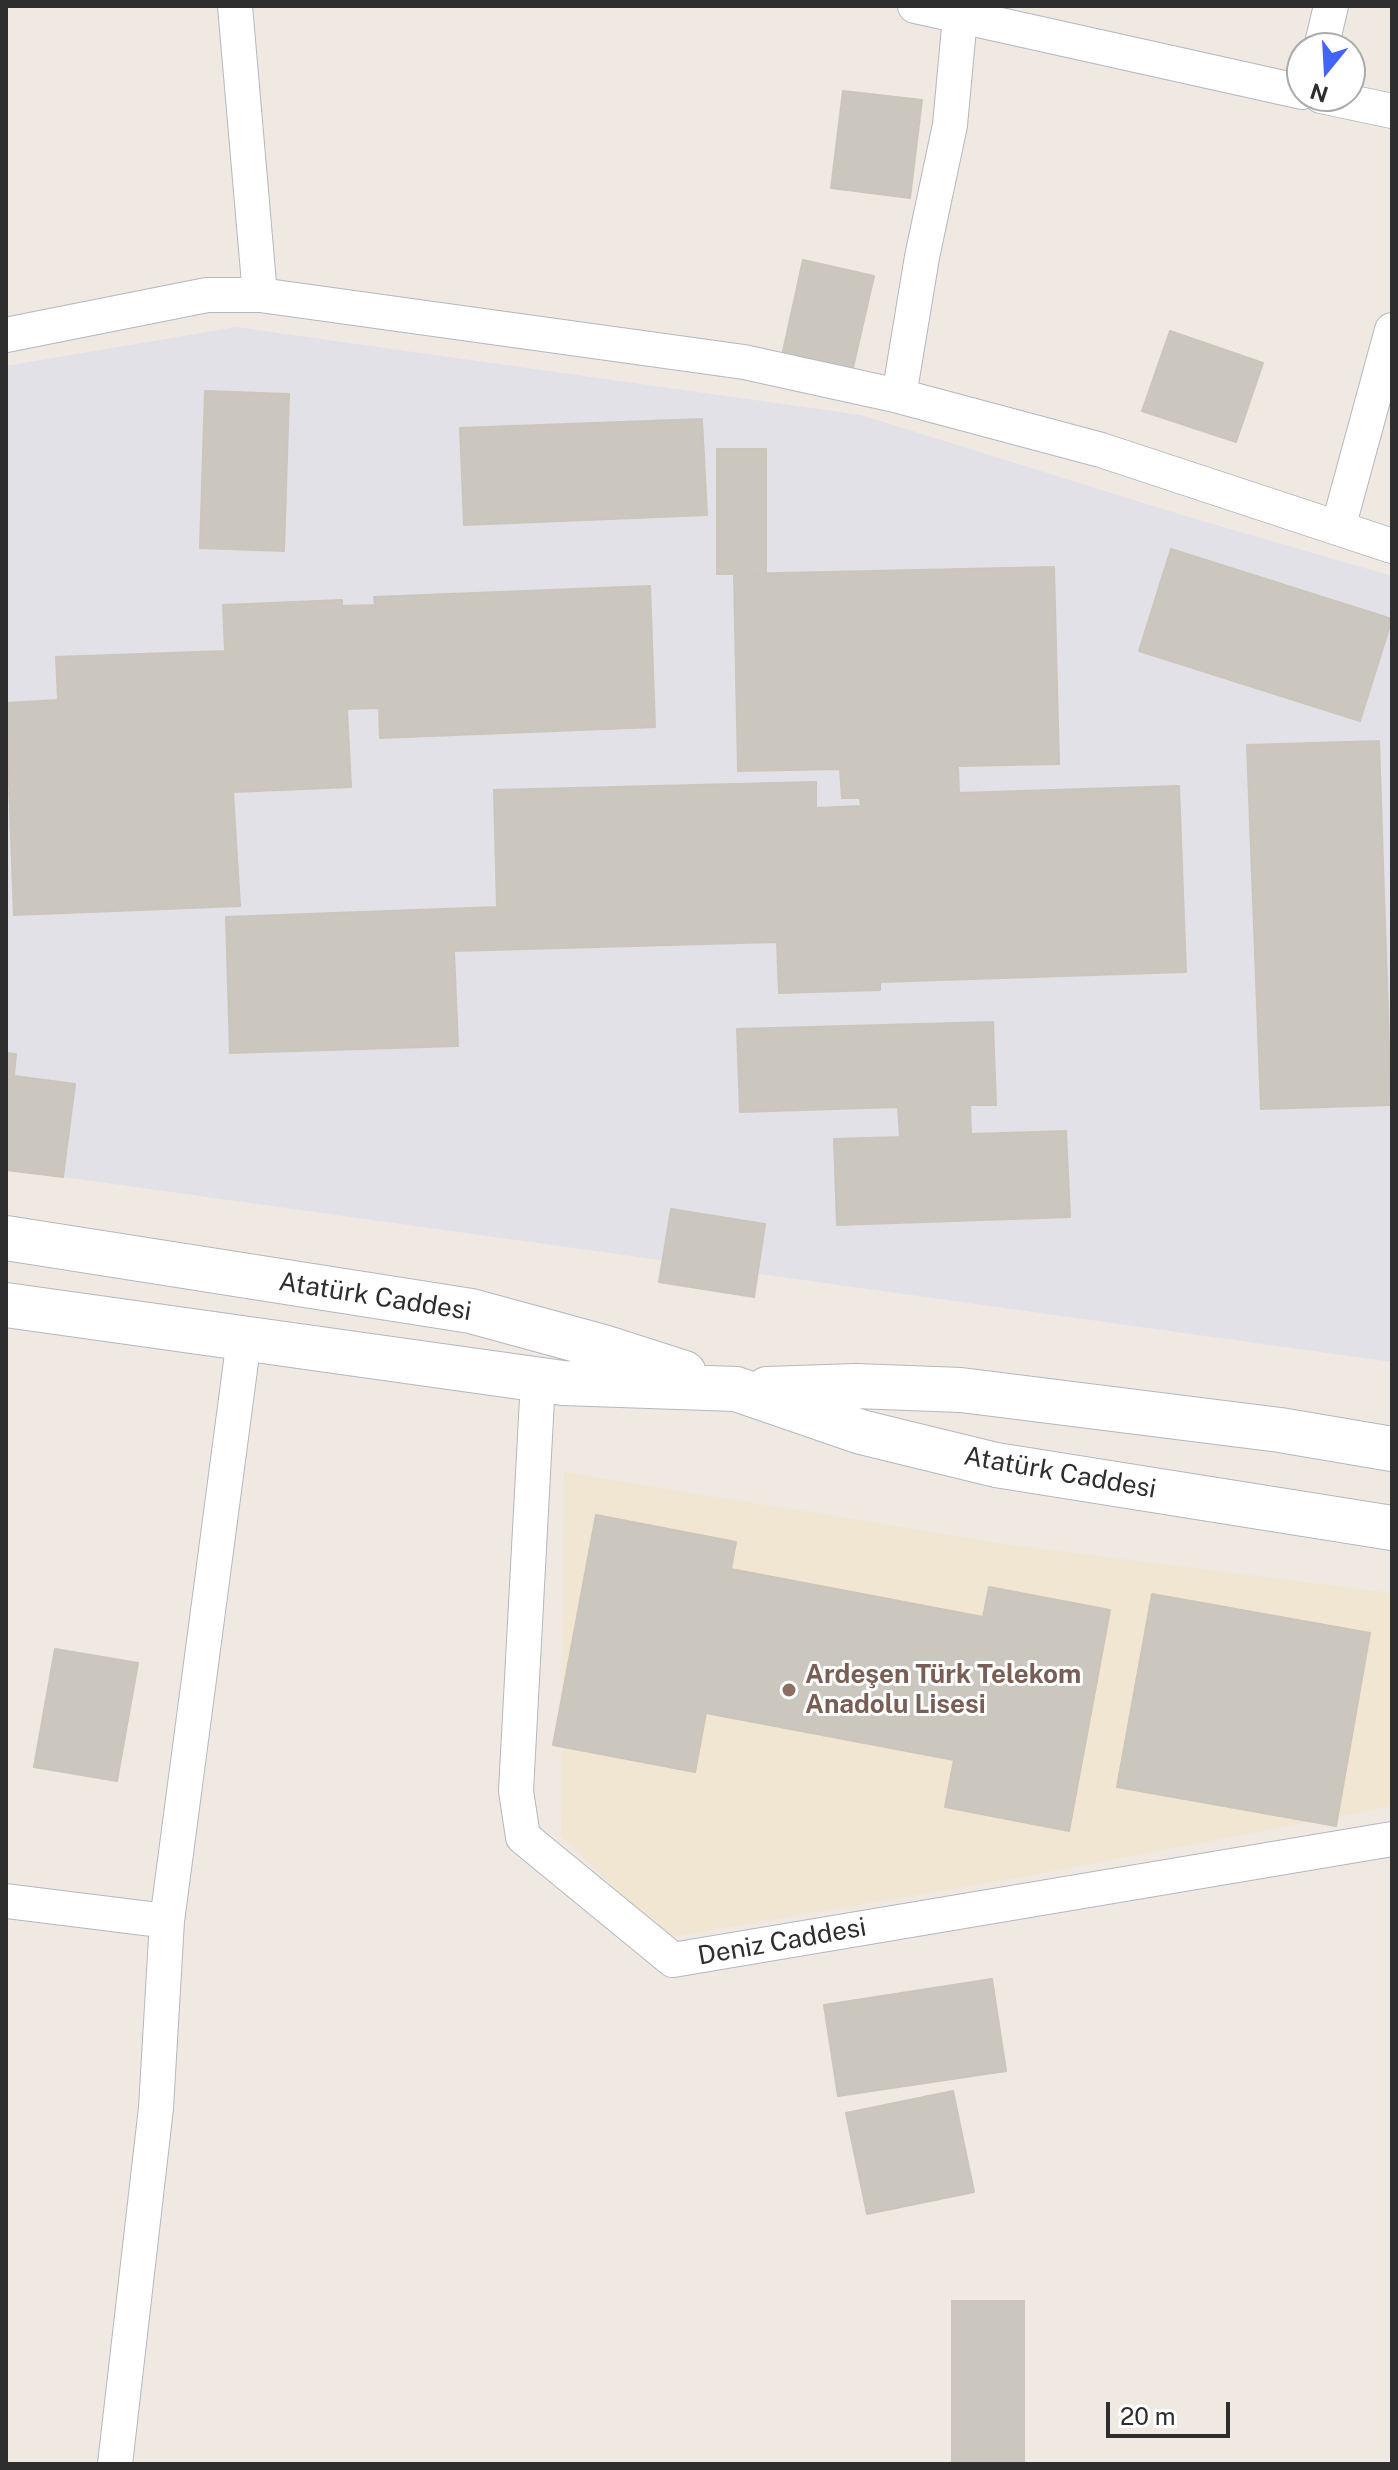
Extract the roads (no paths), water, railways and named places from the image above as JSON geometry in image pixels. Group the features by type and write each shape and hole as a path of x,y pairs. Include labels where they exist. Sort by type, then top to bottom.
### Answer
{"main road":[{"name":"Atatürk Caddesi","path":"6,1238 471,1311 603,1347 861,1432 996,1465 1392,1528"},
{"name":"Atatürk Caddesi","path":"6,1305 538,1380 736,1389 856,1386 961,1390 1280,1430 1392,1449"}],"street":[{"path":"235,6 260,295"},
{"path":"915,6 960,11 1286,88"},
{"path":"1325,32 1331,6"},
{"path":"899,396 922,257 950,125 960,11"},
{"path":"1366,106 1392,111"},
{"path":"6,335 207,295 260,295 744,362 899,396 1101,450 1392,546"},
{"path":"1338,528 1392,330"},
{"path":"115,2464 156,2108 167,1921 244,1339"},
{"name":"Deniz Caddesi","path":"538,1380 516,1791 523,1837 673,1960 1392,1839"},
{"path":"6,1901 167,1921"}],"place":[{"name":"Ardeşen Türk Telekom Anadolu Lisesi","path":"789,1690"}]}
